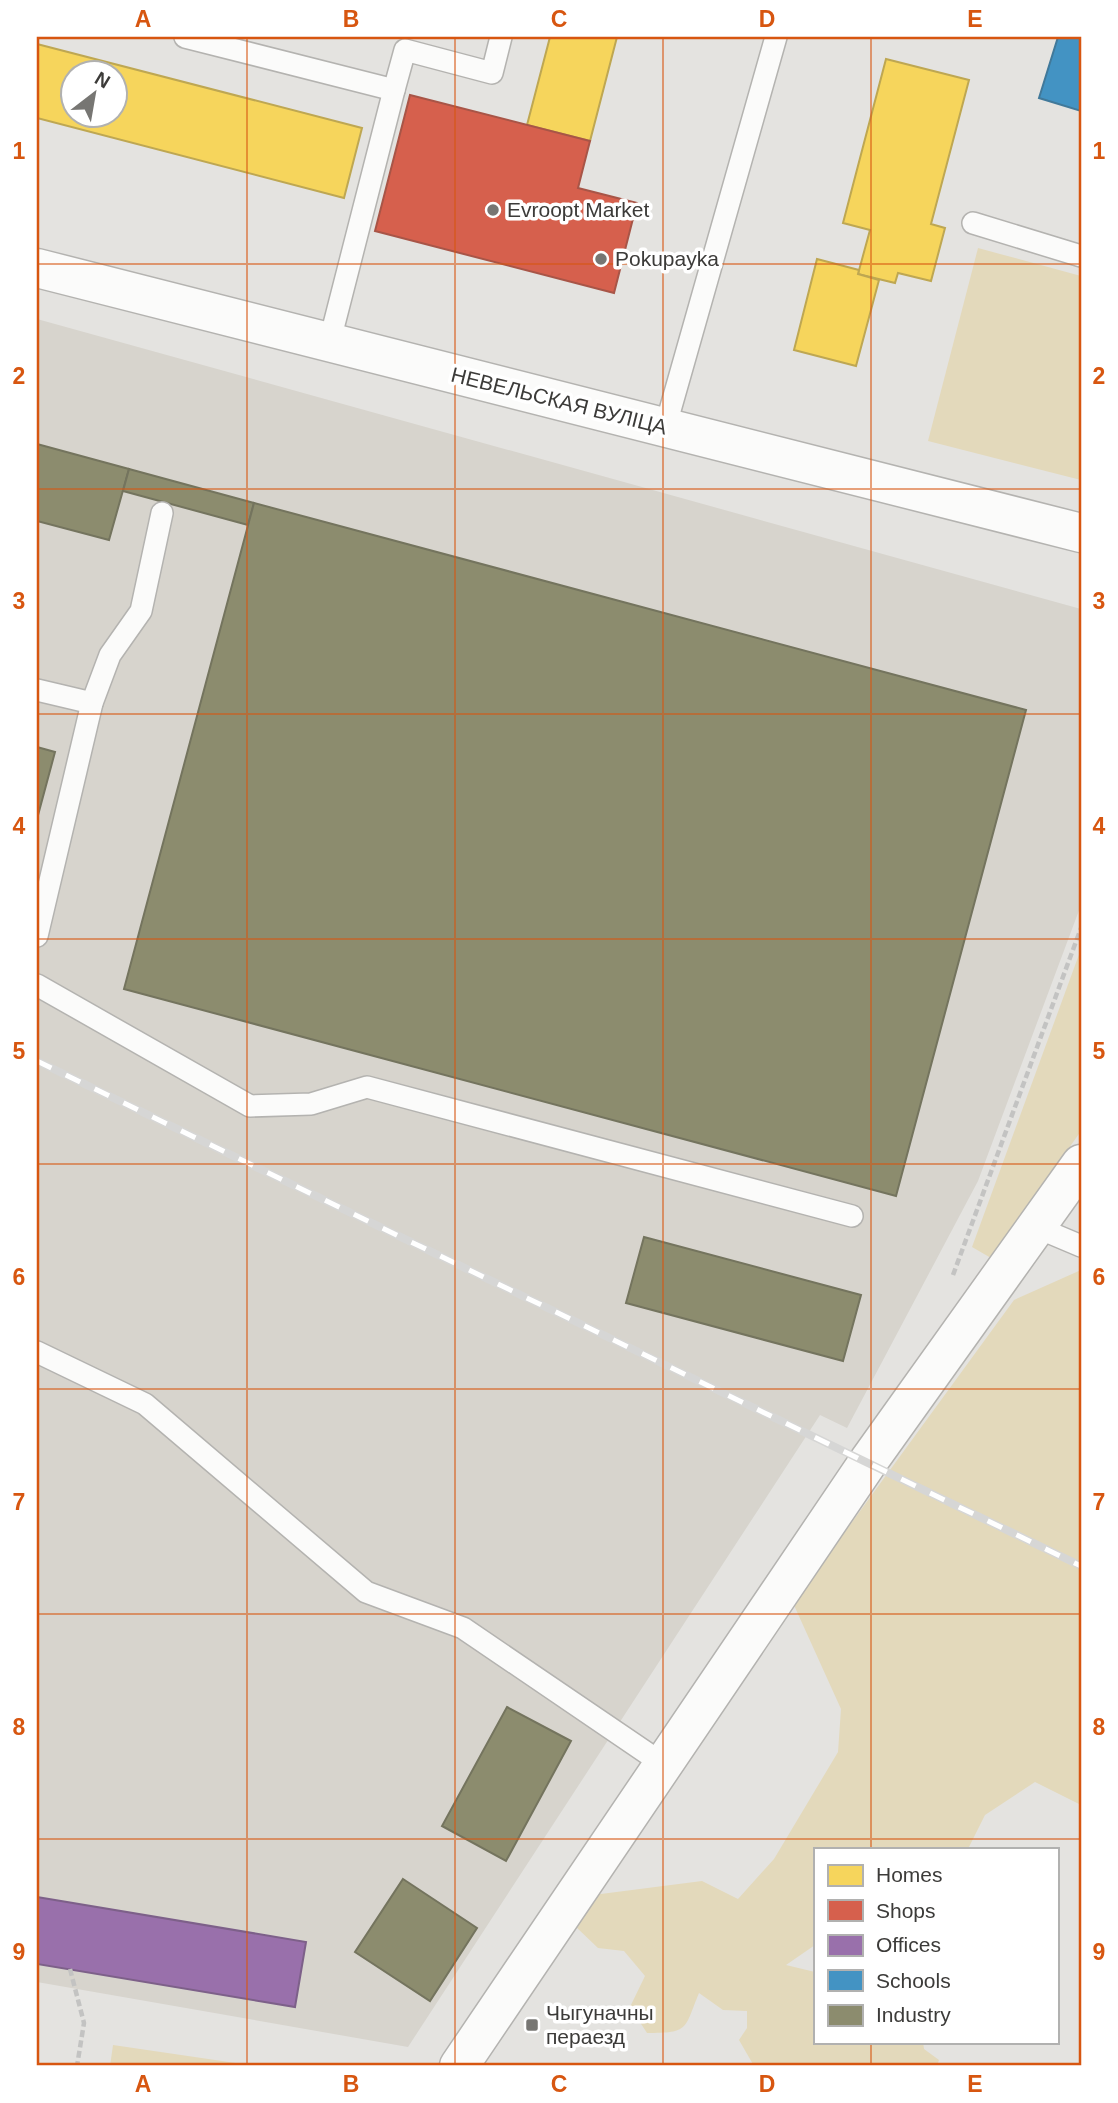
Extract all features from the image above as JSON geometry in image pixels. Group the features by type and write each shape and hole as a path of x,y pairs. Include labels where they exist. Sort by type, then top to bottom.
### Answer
{"street":[{"name":"НЕВЕЛЬСКАЯ ВУЛІЦА","path":"37,268 1081,533"},
{"path":"458,2066 868,1462 1081,1164"}],"lane":[{"path":"184,37 394,90"},
{"path":"329,344 405,50 492,73 501,37"},
{"path":"665,428 776,37"},
{"path":"973,223 1081,256"},
{"path":"37,936 92,703 110,655 141,611 162,513"},
{"path":"37,690 92,703"},
{"path":"37,985 250,1105 311,1104 367,1087 852,1216"},
{"path":"1037,1227 1081,1246"},
{"path":"37,1352 145,1405 366,1592 463,1628 663,1765"}],"path":[{"path":"982,1304 950,1283 1081,928"},
{"path":"69,1969 84,2024 77,2066"}],"shaded area":[{"path":"978,248 1081,276 1081,480 928,441"},
{"path":"37,319 1081,609 1081,905 978,1181 847,1428 820,1415 408,2047 37,1982"},
{"path":"1081,949 1081,1131 991,1258 972,1247"},
{"path":"1081,1270 1081,1805 1035,1782 985,1815 968,1848 814,1848 814,1946 786,1965 814,1972 814,2044 923,2044 924,2049 939,2060 937,2066 845,2066 840,2063 835,2066 754,2066 739,2040 747,2028 747,2011 723,2010 699,1993 684,2026 671,2032 647,2033 630,2007 645,1976 624,1951 598,1948 575,1926 593,1895 702,1881 738,1899 774,1859 838,1752 841,1709 793,1603 1014,1300"},
{"path":"113,2045 256,2066 110,2066"}],"building: Homes":[{"path":"550,37 617,37 590,141 527,125"},
{"path":"37,44 99,60 60,60 60,124 37,118"},
{"path":"886,59 969,80 931,224 945,228 931,281 898,273 895,283 858,274 870,230 843,223"},
{"path":"130,68 362,128 344,198 83,130 130,130"},
{"path":"817,259 859,270 858,274 879,280 856,366 794,350"}],"building: Shops":[{"path":"410,95 590,141 578,188 637,203 614,293 375,231"}],"building: Offices":[{"path":"37,1897 306,1942 295,2007 37,1964"}],"building: Schools":[{"path":"1058,37 1081,37 1081,111 1039,98"}],"building: Industry":[{"path":"37,444 129,469 109,540 37,521"},
{"path":"129,469 254,503 248,525 123,491"},
{"path":"254,503 1026,710 896,1196 124,989"},
{"path":"37,747 55,752 37,819"},
{"path":"644,1237 861,1295 843,1361 626,1303"},
{"path":"507,1707 571,1741 506,1861 442,1826"},
{"path":"403,1879 477,1928 430,2001 355,1952"}],"railway":[{"path":"37,1061 1081,1566"}],"place":[{"name":"Evroopt Market","path":"493,210"},
{"name":"Pokupayka","path":"601,259"},
{"name":"Чыгуначны пераезд","path":"532,2025"}]}
